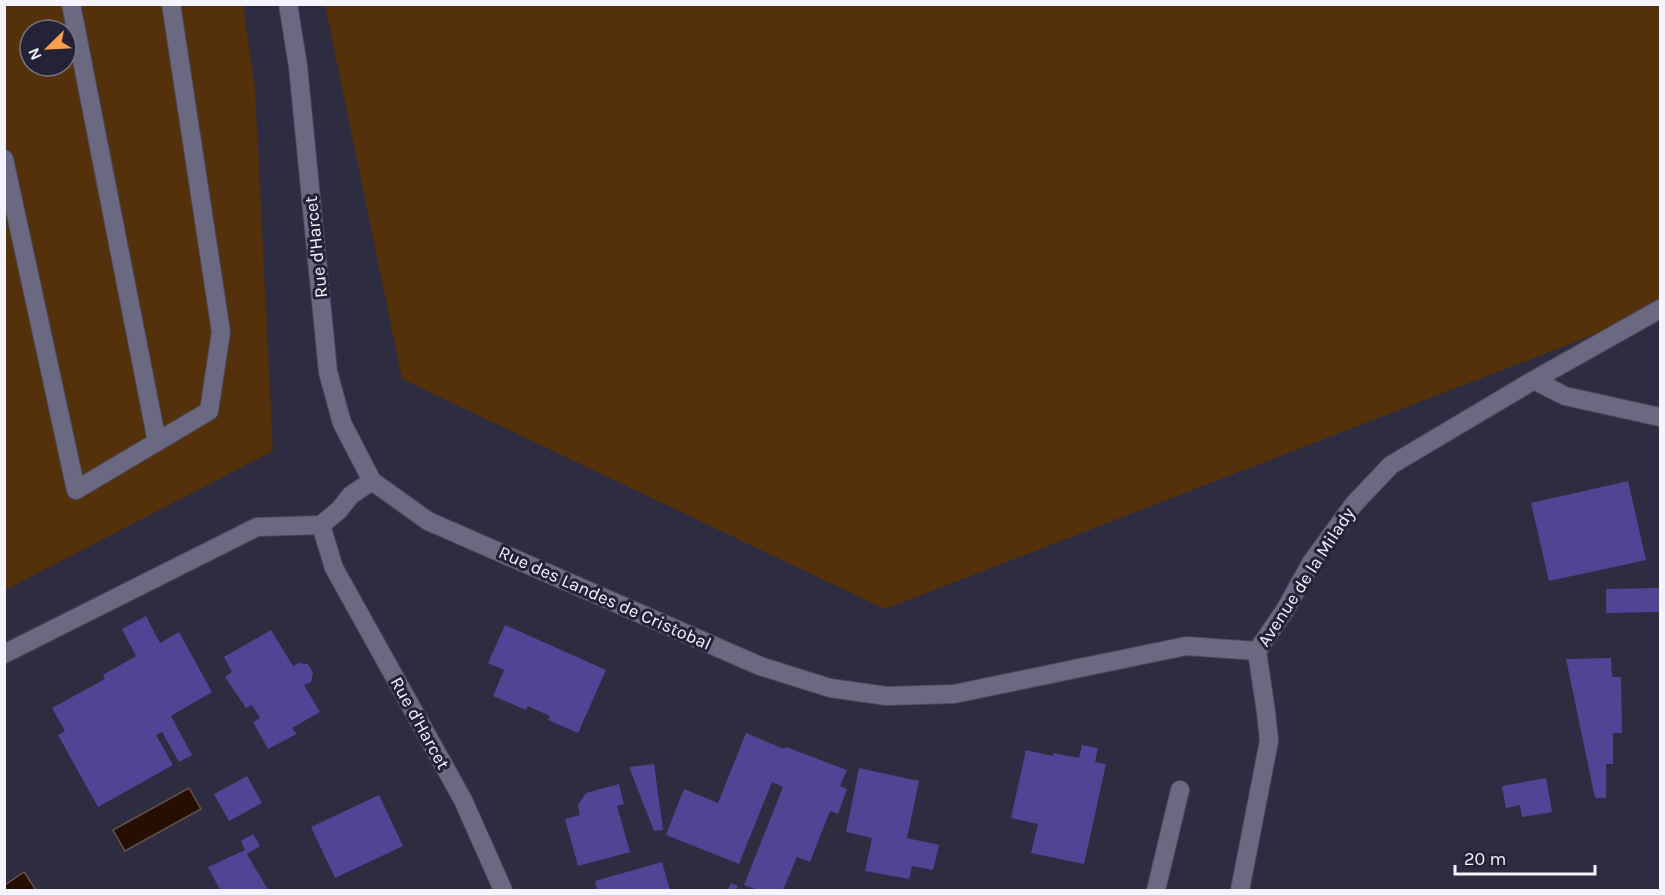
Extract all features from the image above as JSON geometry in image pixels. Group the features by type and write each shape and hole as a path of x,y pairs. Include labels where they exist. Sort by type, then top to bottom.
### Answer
{"street":[{"path":"71,4 156,442"},
{"path":"4,159 76,490 209,411 221,332 171,4"},
{"name":"Rue d'Harcet","path":"288,4 298,66 328,372 342,423 372,481"},
{"name":"Avenue de la Milady","path":"1240,891 1269,741 1257,651 1285,610 1311,563 1354,504 1391,465 1660,309"},
{"path":"1534,380 1565,396 1660,417"},
{"path":"4,654 257,527 321,525 339,510 351,495 372,481"},
{"name":"Rue des Landes de Cristobal","path":"372,481 428,521 760,666 830,688 887,696 954,694 1186,646 1257,651"},
{"name":"Rue d'Harcet","path":"321,525 334,568 463,800 503,891"},
{"path":"1156,891 1180,790"}],"shaded area":[{"path":"5,5 243,5 255,88 273,451 5,590"},
{"path":"325,5 1660,5 1660,309 885,609 402,379"},
{"path":"189,788 201,809 125,851 113,830"},
{"path":"24,872 36,890 5,890 5,885"}],"building":[{"path":"1628,481 1646,560 1549,581 1531,503"},
{"path":"1659,588 1660,612 1606,613 1606,589"},
{"path":"146,616 160,643 179,632 212,692 171,716 192,755 179,762 162,732 156,735 173,765 98,807 58,735 65,731 52,708 105,679 103,675 136,656 122,629"},
{"path":"505,625 606,670 578,733 548,720 550,716 528,706 526,710 493,696 504,670 488,663"},
{"path":"271,630 293,666 299,663 308,664 313,673 311,682 304,685 320,712 292,728 297,734 268,749 253,722 260,718 252,705 246,708 225,677 232,672 224,657"},
{"path":"1611,658 1612,677 1621,677 1622,733 1613,733 1613,764 1606,764 1606,798 1595,798 1566,659"},
{"path":"746,733 784,749 786,747 847,770 840,786 847,789 838,814 830,811 810,862 797,857 783,890 758,890 744,885 783,787 772,782 739,864 666,835 684,789 718,803"},
{"path":"1082,745 1098,748 1095,762 1106,764 1084,864 1031,853 1038,824 1011,818 1026,750 1053,756 1053,753 1079,758"},
{"path":"654,764 663,830 654,831 629,767"},
{"path":"859,768 919,781 907,838 939,845 933,870 912,866 909,879 865,871 872,838 846,832"},
{"path":"247,776 262,803 229,821 214,794"},
{"path":"1546,778 1552,812 1522,817 1520,805 1506,808 1502,786"},
{"path":"619,784 624,804 617,806 630,852 578,866 565,819 580,815 578,805 586,793"},
{"path":"379,795 403,846 335,878 311,827"},
{"path":"253,834 260,846 247,854 268,890 220,890 208,867 245,850 241,841"},
{"path":"662,862 670,890 597,890 595,881"},
{"path":"731,883 738,886 736,890 728,890"}]}
